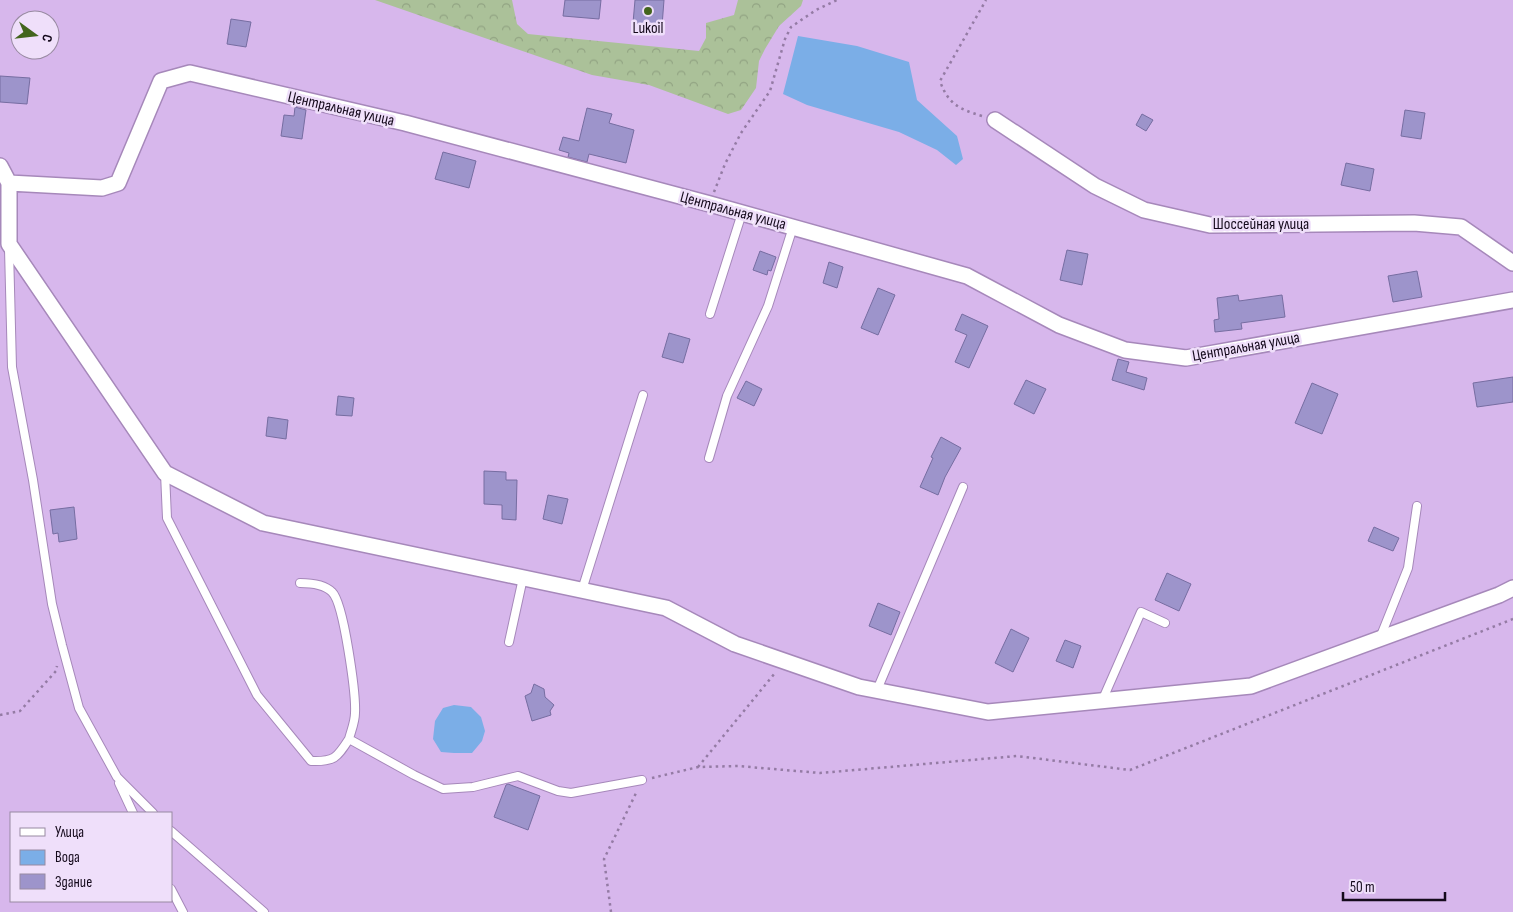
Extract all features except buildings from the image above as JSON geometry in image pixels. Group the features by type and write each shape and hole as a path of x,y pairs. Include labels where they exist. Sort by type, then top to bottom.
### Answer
{"street":[{"name":"Центральная улица","path":"9,183 102,188 118,183 161,81 190,73 405,123 710,204 967,276 1059,325 1125,350 1186,358 1513,300"},
{"name":"Шоссейная улица","path":"995,120 1095,186 1144,210 1210,225 1414,223 1461,227 1513,263"},
{"path":"0,166 9,183 9,244 165,473 263,523 666,608 735,644 859,687 988,712 1251,686 1499,595 1513,588"}],"lane":[{"path":"710,314 742,213"},
{"path":"709,458 727,396 768,306 793,227"},
{"path":"9,244 12,367 33,480 52,604 79,708 117,777 133,812"},
{"path":"582,590 643,395"},
{"path":"165,473 167,518 257,695 311,761 325,762 338,756 349,739 355,714 355,690 340,607 333,592 312,583 300,583"},
{"path":"877,690 963,487"},
{"path":"1379,639 1408,568 1417,506"},
{"path":"509,642 523,578"},
{"path":"1102,701 1141,612 1165,623"},
{"path":"349,739 443,789 473,787 518,776 558,791 571,793 642,780"},
{"path":"117,777 152,812"},
{"path":"172,832 264,912"},
{"path":"172,890 183,912"}],"path":[{"path":"710,204 725,164 741,133 770,91 785,39 791,27 816,10 837,0"},
{"path":"986,0 940,80 951,102 960,108 995,120"},
{"path":"611,912 604,858 642,780 698,766 738,766 820,773 1017,756 1130,770 1513,619"},
{"path":"0,715 20,711 56,671 62,645"},
{"path":"698,766 784,661"}],"green space":[{"path":"375,0 512,0 517,24 528,34 699,51 706,38 706,23 734,15 738,0 803,0 801,6 779,26 765,49 759,61 756,88 741,110 728,114 649,85 592,75"}],"water":[{"path":"798,36 857,46 909,62 917,100 957,136 963,159 956,165 937,150 899,132 807,105 783,94"},
{"path":"454,705 471,707 481,717 485,731 482,741 472,753 441,752 433,739 435,721 443,708"}],"place":[{"name":"Lukoil","path":"648,11"}]}
